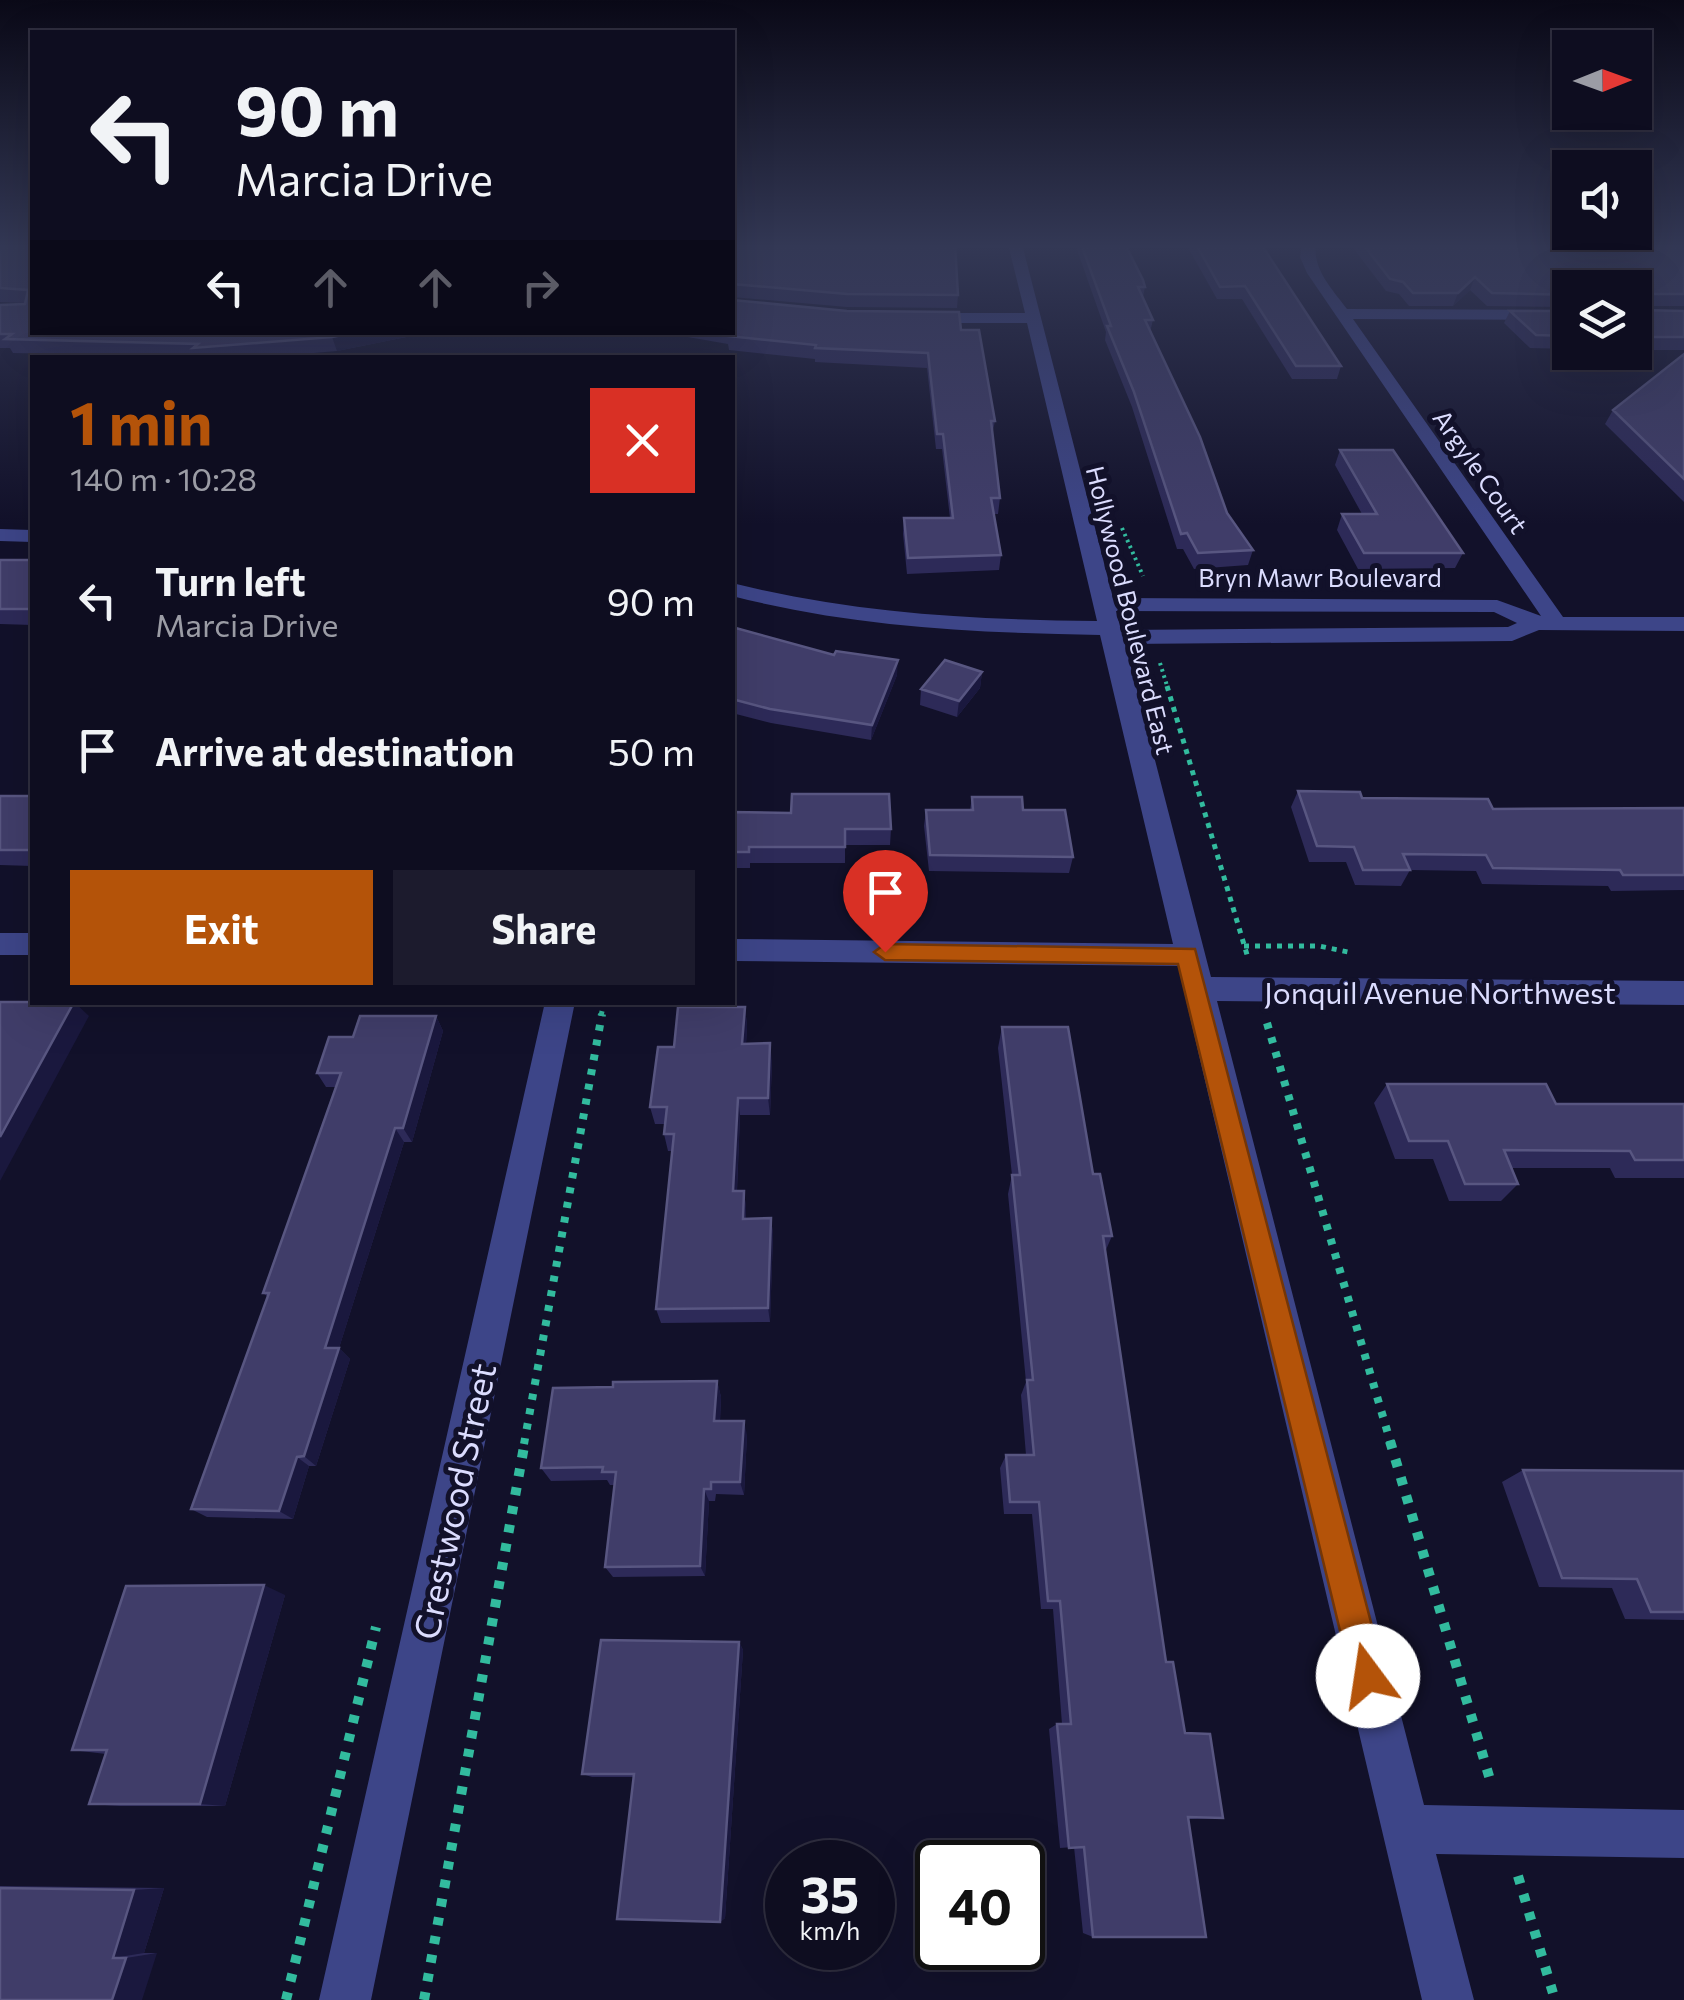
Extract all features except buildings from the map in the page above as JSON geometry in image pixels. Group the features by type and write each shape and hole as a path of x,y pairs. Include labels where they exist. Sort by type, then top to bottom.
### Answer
{"street":[{"name":"Hollywood Boulevard East","path":"1038,337 1448,2000"},
{"name":"Argyle Court","path":"1357,337 1546,623"},
{"path":"0,535 30,536"},
{"name":"Bryn Mawr Boulevard","path":"735,589 823,612 910,623 1163,637 1512,634 1546,623 1684,624"},
{"name":"Bryn Mawr Boulevard","path":"1101,604 1497,606 1546,623"},
{"path":"0,944 30,944"},
{"name":"Jonquil Avenue Northwest","path":"735,950 1192,972 1257,990 1684,993"},
{"name":"Crestwood Street","path":"346,2000 559,1005"},
{"path":"1406,1829 1684,1834"}],"path":[{"path":"1119,521 1153,604"},
{"path":"1163,637 1166,650 1160,663 1555,2000"},
{"path":"424,2000 603,1005"}],"route":[{"path":"885,952 1188,955 1368,1676"}]}
